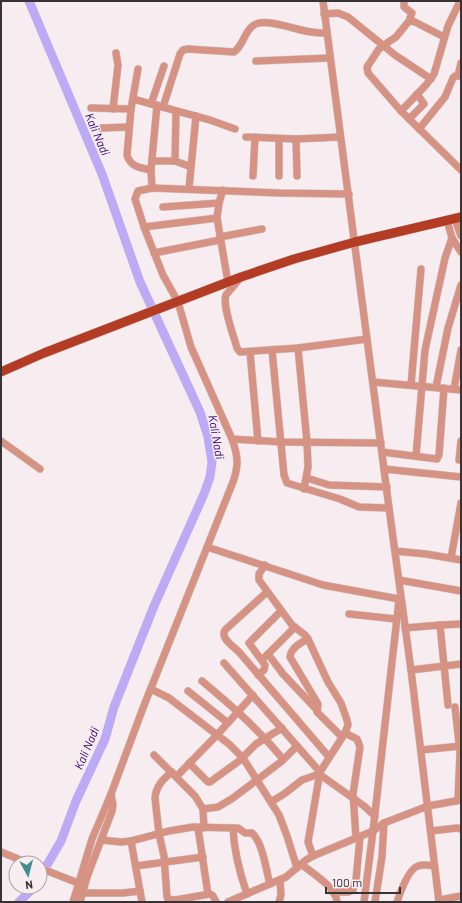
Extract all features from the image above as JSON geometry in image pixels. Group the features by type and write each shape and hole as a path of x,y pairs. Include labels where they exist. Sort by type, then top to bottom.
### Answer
{"main road":[{"path":"1,372 44,353 92,336 241,277 355,242 455,218"}],"street":[{"path":"323,1 329,58 349,194 381,443 388,508 399,580 399,595 375,816 364,902"},
{"path":"404,1 403,6 412,13 410,18 411,20"},
{"path":"401,111 431,79 437,67 448,26 460,1"},
{"path":"324,14 343,14 348,17 383,45 431,79"},
{"path":"411,20 444,37"},
{"path":"411,20 406,23 396,37 383,45 367,67 367,70 401,111 461,170"},
{"path":"157,105 183,50 234,52 238,49 249,30 260,22 312,33 327,33"},
{"path":"113,109 118,65 116,53"},
{"path":"256,61 329,58"},
{"path":"419,129 445,97 453,78 460,76 461,63"},
{"path":"73,902 92,839 238,470 236,452 232,439 192,347 180,311 175,303 154,253 136,205 135,194 151,178 157,105 164,66"},
{"path":"138,69 131,109 127,149 129,160 132,165 151,178 190,182 223,190 349,194"},
{"path":"409,119 424,104 417,94"},
{"path":"133,99 196,116 234,129"},
{"path":"91,108 131,109"},
{"path":"175,161 176,111"},
{"path":"190,182 196,116"},
{"path":"101,128 129,126"},
{"path":"246,137 296,139 340,137"},
{"path":"253,176 255,137"},
{"path":"279,139 279,176"},
{"path":"296,139 297,176"},
{"path":"152,161 175,161 191,166"},
{"path":"223,190 217,218 228,282"},
{"path":"163,207 219,203"},
{"path":"144,227 217,218"},
{"path":"455,218 461,236"},
{"path":"416,456 425,350 445,258 452,238 455,218"},
{"path":"154,253 262,230"},
{"path":"452,238 461,252"},
{"path":"411,385 421,269"},
{"path":"241,277 226,296 224,303 238,351 240,352 298,348 367,339"},
{"path":"436,388 448,328 461,285"},
{"path":"298,348 307,442 307,478 304,488"},
{"path":"272,350 285,480 290,485 340,499 359,507 388,508"},
{"path":"373,382 457,389 461,350"},
{"path":"250,352 258,440"},
{"path":"382,452 435,459 438,457 444,388"},
{"path":"232,439 281,442 381,443"},
{"path":"1,440 40,468"},
{"path":"459,460 461,441"},
{"path":"384,469 461,477"},
{"path":"307,478 329,484 386,487"},
{"path":"451,558 461,503"},
{"path":"207,547 323,585 399,595"},
{"path":"395,551 426,554 461,560"},
{"path":"265,565 258,578 294,627 308,639 322,671 341,703 348,724 320,773 308,842 313,856"},
{"path":"399,580 461,591"},
{"path":"267,592 225,630 223,634 329,758"},
{"path":"399,595 411,670 439,901 461,896"},
{"path":"258,675 265,665 249,643 281,611"},
{"path":"349,614 396,619"},
{"path":"405,628 461,624"},
{"path":"228,902 280,880 313,856 358,838 373,831 384,823 428,806 460,800 461,746 444,665 440,625"},
{"path":"262,660 294,627"},
{"path":"308,639 294,648 290,657 318,704 317,710"},
{"path":"268,654 283,674 317,710 326,722 343,735 356,739 360,746 354,791 358,838 356,880 353,890 348,892 333,892"},
{"path":"224,663 320,773 375,816"},
{"path":"411,670 461,664"},
{"path":"202,681 238,711 266,738 283,759"},
{"path":"151,689 169,698 229,744 243,758 271,802 282,823 299,866 324,882 337,898 337,902"},
{"path":"188,691 228,723"},
{"path":"216,902 213,896 208,894 175,900 168,899 155,805 156,794 160,784 189,764 253,695"},
{"path":"189,764 202,778 210,782 243,758 256,744 282,728"},
{"path":"202,809 215,808 222,805 257,780 283,759 296,746"},
{"path":"421,750 461,746"},
{"path":"154,755 195,796 202,809 201,828 203,857 208,894"},
{"path":"271,802 302,780 320,773"},
{"path":"80,902 87,877 112,811 113,805 111,794"},
{"path":"375,902 383,851 384,823"},
{"path":"234,828 234,845 238,866 247,894"},
{"path":"101,840 117,842 178,829 238,828 242,832 254,834 262,852 270,884"},
{"path":"431,831 457,828 461,829"},
{"path":"131,840 142,902"},
{"path":"136,866 203,857"},
{"path":"397,902 410,873 415,867 424,865 434,866"},
{"path":"48,871 78,883"},
{"path":"280,880 281,901"},
{"path":"82,893 123,893 140,891"}],"waterway":[{"name":"Kali Nadi","path":"29,1 102,174 140,282 200,412 208,437 212,462 210,477 204,494 154,606 114,707 105,739 76,801 61,841 48,863"},
{"name":"Kali Nadi","path":"19,902 26,895"}]}
